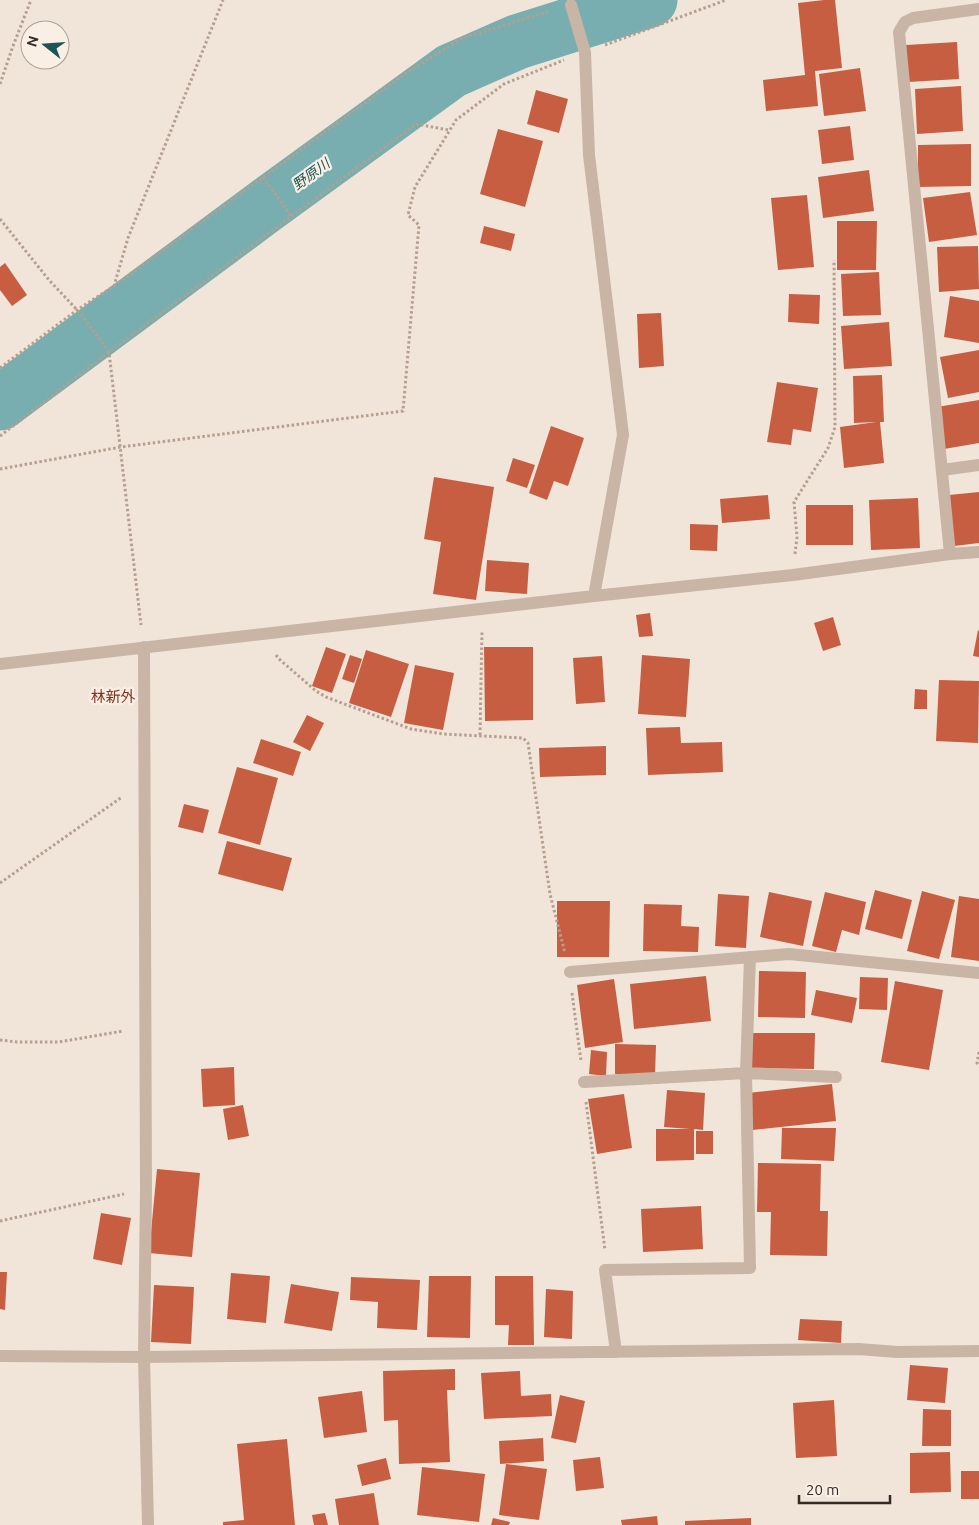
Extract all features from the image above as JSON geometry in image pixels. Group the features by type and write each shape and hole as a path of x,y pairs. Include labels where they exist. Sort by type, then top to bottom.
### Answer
{"street":[{"path":"570,5 585,52 589,155 623,434 594,596"},
{"path":"950,554 899,32 905,22 913,18 979,9"},
{"path":"942,470 979,465"},
{"path":"0,664 793,575 950,554 979,552"},
{"path":"144,647 146,1027 144,1357 148,1525"},
{"path":"570,972 788,954 979,973"},
{"path":"616,1352 605,1270 750,1268 746,1072 750,957"},
{"path":"584,1082 746,1072 836,1077"},
{"path":"0,1356 144,1357 859,1349 897,1352 979,1352"}],"path":[{"path":"0,84 31,0"},
{"path":"114,286 128,238 223,0"},
{"path":"0,469 121,447 403,411 419,225 408,215 415,187 456,120 504,84 726,0"},
{"path":"0,368 77,310 114,286 409,71 463,38 570,5"},
{"path":"0,436 291,215 416,124 449,130"},
{"path":"264,178 291,215"},
{"path":"0,219 49,280 77,310 109,352 144,647"},
{"path":"793,575 797,536 794,502 828,448 835,427 834,260"},
{"path":"480,735 482,609"},
{"path":"264,634 279,659 316,691 326,697 411,729 444,734 522,738 528,743 550,894 570,972 607,1270"},
{"path":"0,883 145,780"},
{"path":"0,1040 59,1042 146,1027"},
{"path":"979,1052 977,1063 979,1066"},
{"path":"0,1221 146,1189"}],"building":[{"path":"835,0 842,68 815,71 818,106 766,111 763,80 805,75 798,3"},
{"path":"957,42 959,79 908,82 906,45"},
{"path":"860,68 866,111 824,116 819,74"},
{"path":"961,86 963,131 917,134 915,89"},
{"path":"536,90 568,99 559,133 527,124"},
{"path":"850,126 854,160 822,164 818,130"},
{"path":"498,129 543,141 525,207 480,194"},
{"path":"971,144 971,186 918,187 918,145"},
{"path":"869,170 874,211 823,218 818,177"},
{"path":"970,192 977,235 929,242 923,198"},
{"path":"807,195 814,267 778,270 771,198"},
{"path":"837,221 877,221 876,270 837,270"},
{"path":"484,226 515,234 511,251 480,243"},
{"path":"978,246 979,289 939,292 937,247"},
{"path":"5,263 27,295 12,306 0,290 0,267"},
{"path":"879,272 881,315 843,316 841,274"},
{"path":"789,294 820,295 819,324 788,322"},
{"path":"950,296 979,301 979,343 944,337"},
{"path":"661,313 664,366 639,368 637,314"},
{"path":"889,322 892,366 844,369 841,326"},
{"path":"979,350 979,392 948,398 940,357"},
{"path":"882,375 884,422 880,422 884,463 844,468 840,427 876,422 854,423 853,376"},
{"path":"777,382 818,388 811,432 793,429 791,445 767,442"},
{"path":"979,400 979,443 944,449 937,407"},
{"path":"551,426 584,438 568,486 554,481 547,500 529,493"},
{"path":"513,458 535,465 527,488 506,481"},
{"path":"434,477 494,487 476,600 433,594 441,542 424,539"},
{"path":"979,492 979,543 954,546 949,495"},
{"path":"768,495 770,519 722,523 720,499"},
{"path":"918,498 920,548 871,550 869,500"},
{"path":"806,505 853,505 853,545 806,545"},
{"path":"690,524 718,525 717,551 690,550"},
{"path":"487,560 529,563 527,594 485,591"},
{"path":"650,613 653,636 639,637 636,615"},
{"path":"833,617 841,645 823,651 814,623"},
{"path":"979,631 979,657 973,656"},
{"path":"326,647 346,654 332,693 312,686"},
{"path":"484,647 533,647 533,720 485,721"},
{"path":"366,650 409,664 391,717 349,703"},
{"path":"350,655 362,659 354,683 342,679"},
{"path":"642,655 690,659 686,717 638,714"},
{"path":"602,656 605,702 576,704 573,658"},
{"path":"415,665 454,673 443,730 404,723"},
{"path":"939,680 979,681 978,743 936,741"},
{"path":"915,689 927,690 927,709 914,709"},
{"path":"307,715 324,723 310,751 293,742"},
{"path":"680,727 681,743 722,742 723,772 648,775 646,728"},
{"path":"261,739 301,752 293,776 253,763"},
{"path":"606,746 606,775 540,777 539,748"},
{"path":"237,767 278,778 260,845 218,833"},
{"path":"184,804 209,810 203,833 178,827"},
{"path":"227,841 292,858 283,891 218,874"},
{"path":"875,890 912,900 902,939 865,929"},
{"path":"922,891 955,900 939,959 907,951"},
{"path":"769,892 812,901 803,946 760,937"},
{"path":"825,892 866,902 859,935 842,930 836,952 812,946"},
{"path":"718,894 749,896 746,948 715,946"},
{"path":"959,896 979,899 979,961 951,957"},
{"path":"557,901 610,901 609,957 557,957"},
{"path":"644,904 682,905 681,926 699,927 698,952 643,951"},
{"path":"759,971 806,972 805,1018 758,1017"},
{"path":"706,976 711,1021 634,1029 630,984"},
{"path":"860,977 888,978 887,1010 859,1009"},
{"path":"614,979 623,1042 585,1048 577,985"},
{"path":"895,981 943,990 929,1070 881,1062"},
{"path":"816,990 857,998 852,1023 811,1015"},
{"path":"749,1033 815,1033 814,1069 748,1068"},
{"path":"615,1044 656,1045 655,1075 615,1074"},
{"path":"591,1050 607,1052 606,1076 589,1074"},
{"path":"234,1067 235,1105 203,1107 201,1069"},
{"path":"832,1084 836,1121 752,1130 747,1093"},
{"path":"667,1090 705,1093 703,1130 694,1129 694,1160 656,1161 656,1129 690,1129 664,1127"},
{"path":"624,1094 632,1148 597,1154 588,1099"},
{"path":"243,1105 249,1136 228,1140 223,1109"},
{"path":"782,1128 836,1128 834,1161 781,1159"},
{"path":"696,1131 713,1131 713,1154 696,1154"},
{"path":"758,1163 821,1164 820,1211 828,1211 827,1256 770,1255 771,1212 757,1212"},
{"path":"157,1169 200,1173 192,1257 149,1253"},
{"path":"701,1206 703,1249 643,1252 641,1209"},
{"path":"101,1213 131,1218 122,1265 93,1259"},
{"path":"0,1272 7,1272 5,1310 0,1309"},
{"path":"231,1273 270,1276 266,1323 227,1319"},
{"path":"429,1276 471,1276 470,1338 427,1337"},
{"path":"495,1276 533,1276 534,1345 508,1345 509,1325 495,1325"},
{"path":"351,1277 420,1280 417,1330 377,1328 378,1302 350,1300"},
{"path":"291,1284 339,1292 332,1331 284,1323"},
{"path":"154,1285 194,1287 191,1344 151,1342"},
{"path":"546,1289 573,1291 572,1339 544,1337"},
{"path":"800,1319 842,1321 841,1343 798,1340"},
{"path":"910,1365 948,1368 945,1403 907,1400"},
{"path":"455,1369 455,1390 447,1390 450,1462 399,1464 398,1420 384,1421 383,1371"},
{"path":"520,1371 521,1396 551,1394 552,1416 484,1419 481,1373"},
{"path":"362,1391 367,1432 324,1438 318,1397"},
{"path":"560,1395 585,1401 576,1443 551,1438"},
{"path":"834,1400 837,1456 796,1458 793,1403"},
{"path":"923,1409 951,1410 951,1446 922,1446"},
{"path":"543,1438 544,1461 500,1464 499,1441"},
{"path":"287,1439 295,1525 223,1525 223,1522 244,1520 237,1444"},
{"path":"950,1452 951,1492 910,1493 910,1453"},
{"path":"600,1457 604,1488 576,1491 573,1460"},
{"path":"386,1458 391,1479 362,1486 357,1465"},
{"path":"506,1464 547,1469 539,1520 499,1515"},
{"path":"422,1467 485,1474 479,1522 417,1515"},
{"path":"961,1471 979,1471 979,1499 961,1499"},
{"path":"374,1493 379,1525 339,1525 335,1499"},
{"path":"325,1513 328,1525 314,1525 312,1515"},
{"path":"657,1516 658,1525 622,1525 621,1520"},
{"path":"493,1518 510,1522 509,1525 491,1525"},
{"path":"751,1518 751,1525 685,1525 685,1521"}],"waterway":[{"name":"野原川","path":"0,403 451,71 517,42 650,0"}],"district":[{"name":"林新外","path":"113,697"}]}
